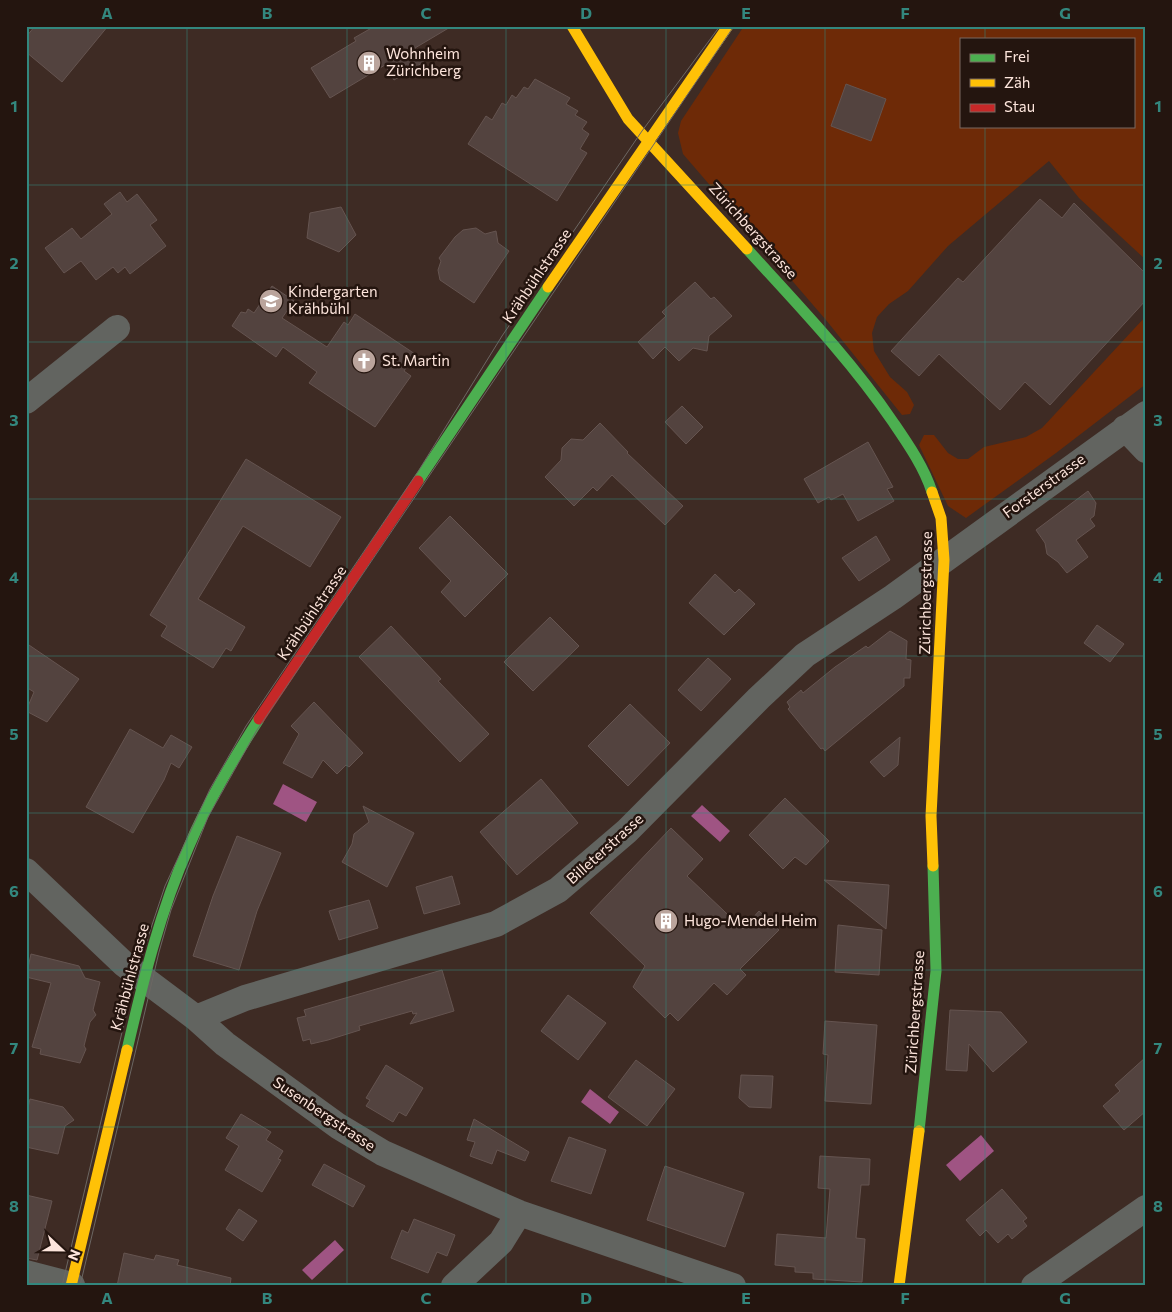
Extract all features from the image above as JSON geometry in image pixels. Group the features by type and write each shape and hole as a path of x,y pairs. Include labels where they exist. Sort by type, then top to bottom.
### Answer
{"street":[{"name":"Zürichbergstrasse","path":"572,26 628,119 834,344 869,387 903,436 928,480 941,518 944,560 931,816 935,988 899,1286"},
{"name":"Krähbühlstrasse","path":"72,1285 144,980 158,931 186,853 226,770 275,693 648,139 728,26"},
{"path":"26,401 117,328"},
{"name":"Forsterstrasse","path":"944,560 1136,421"},
{"path":"1136,421 1146,450"},
{"name":"Billeterstrasse","path":"196,1018 245,998 496,924 558,890 627,831 804,655 893,597 944,560"},
{"name":"Susenbergstrasse","path":"26,871 106,948 144,980 196,1018 225,1044 346,1131 383,1153 520,1213 733,1286"},
{"path":"1034,1286 1146,1208"},
{"path":"454,1286 501,1242 520,1213"},
{"path":"26,1273 72,1285"}],"shaded area":[{"path":"744,26 1146,26 1146,260 1079,198 1049,161 948,246 908,291 889,304 877,317 872,333 874,351 890,377 907,392 914,405 910,414 902,415 826,320 683,154 678,133 681,121"},
{"path":"1146,316 1146,384 1056,453 966,518 948,506 919,445 924,435 934,435 948,453 958,459 968,459 984,447 1026,437 1042,428"},
{"path":"283,784 317,802 306,822 273,804"},
{"path":"702,805 730,831 720,842 691,816"},
{"path":"590,1089 619,1112 610,1124 581,1102"},
{"path":"981,1135 994,1151 960,1181 946,1165"},
{"path":"335,1240 344,1250 312,1280 302,1270"}],"building":[{"path":"35,26 108,26 62,82 26,52 26,37"},
{"name":"Wohnheim Zürichberg","path":"375,26 452,26 415,48 424,62 394,80 385,65 330,98 311,68 356,41 354,38"},
{"path":"535,79 570,98 566,104 578,111 575,115 587,122 582,129 589,134 580,149 587,153 557,201 468,144 486,116 492,120 502,103 506,105 512,95 516,98 524,87 528,89"},
{"path":"846,84 886,99 871,141 831,126"},
{"path":"120,192 127,202 137,194 157,220 150,225 166,246 130,274 125,267 118,273 113,267 96,280 81,261 64,273 45,248 72,228 81,239 112,214 104,204"},
{"path":"1040,199 1062,218 1074,203 1146,274 1146,300 1050,405 1025,382 1000,410 939,354 919,376 891,351 958,278 963,282"},
{"path":"341,207 356,235 339,252 307,238 310,213"},
{"path":"476,228 485,234 496,231 498,243 509,251 474,303 440,280 438,270 441,261 439,258 455,237 463,230"},
{"path":"695,282 711,299 714,297 732,316 709,336 707,351 693,348 679,361 665,347 653,359 638,342 666,316 662,312"},
{"name":"St. Martin","path":"272,286 294,301 282,318 327,347 344,322 348,325 355,314 415,354 404,371 411,376 375,427 309,383 317,372 283,347 276,357 232,326 241,312 246,313 248,309 254,313"},
{"path":"682,406 703,427 686,444 665,422"},
{"path":"600,423 627,453 683,506 665,525 612,475 597,491 593,487 574,506 545,477 561,460 562,448 571,439 583,440"},
{"path":"868,442 893,487 887,489 894,501 858,521 843,494 831,500 829,497 818,503 804,479"},
{"path":"246,459 341,517 310,567 243,526 198,599 245,627 231,651 226,648 213,668 161,636 167,626 150,615"},
{"path":"1088,491 1096,503 1094,516 1090,519 1095,526 1076,540 1088,557 1067,573 1058,562 1047,554 1045,543 1036,530"},
{"path":"450,516 508,574 465,617 441,592 451,581 419,548"},
{"path":"876,536 890,560 859,581 842,558"},
{"path":"715,574 735,593 739,589 755,604 724,635 689,603"},
{"path":"550,617 579,646 533,691 504,662"},
{"path":"1097,625 1124,644 1110,662 1084,643"},
{"path":"391,626 441,679 438,681 489,734 460,762 359,657"},
{"path":"890,631 907,641 906,659 911,660 910,678 904,678 904,686 825,751 823,748 821,749 788,709 790,707 787,702 801,690 803,693 835,667 866,646 868,648"},
{"path":"26,643 79,679 47,722 26,711 34,692 26,687"},
{"path":"708,658 731,679 701,711 678,690"},
{"path":"314,702 363,753 349,767 346,765 337,774 323,760 312,778 283,763 299,734 291,726"},
{"path":"630,704 670,743 628,786 588,746"},
{"path":"130,729 163,748 171,735 192,747 179,768 171,763 164,780 133,833 86,807"},
{"path":"900,737 898,765 884,777 870,762"},
{"path":"541,779 578,823 517,875 480,832"},
{"path":"785,798 829,841 806,865 795,857 783,869 749,835"},
{"path":"363,806 414,833 387,887 342,862 352,844 354,834 369,822"},
{"name":"Hugo-Mendel Heim","path":"671,828 703,859 687,876 743,929 759,911 779,930 740,969 746,975 727,995 714,983 678,1021 670,1013 665,1018 633,987 645,966 590,913"},
{"path":"237,836 281,853 257,911 239,970 193,956 213,896"},
{"path":"452,876 460,904 424,914 416,887"},
{"path":"824,880 889,885 886,929"},
{"path":"369,900 378,928 339,940 329,911"},
{"path":"838,925 882,930 879,975 835,972"},
{"path":"31,954 79,966 85,978 100,982 93,1010 96,1015 90,1022 84,1046 86,1049 80,1063 40,1054 41,1049 32,1047 51,983 26,977"},
{"path":"442,970 454,1011 410,1024 417,1013 413,1014 412,1011 359,1026 360,1030 328,1040 311,1044 310,1039 303,1041 297,1018 306,1016 304,1010"},
{"path":"568,995 606,1023 578,1060 541,1031"},
{"path":"950,1010 1001,1012 1027,1042 993,1072 969,1044 967,1071 946,1070"},
{"path":"825,1021 877,1025 871,1104 825,1101 828,1055 823,1054"},
{"path":"1146,1057 1146,1111 1124,1130 1103,1106 1120,1091 1115,1085"},
{"path":"636,1060 675,1089 647,1126 608,1097"},
{"path":"386,1065 423,1088 406,1116 399,1112 393,1122 366,1106 370,1100 366,1098"},
{"path":"741,1075 773,1076 771,1108 749,1107 739,1098"},
{"path":"30,1099 63,1107 74,1120 65,1126 58,1154 26,1147 26,1116"},
{"path":"241,1114 271,1132 266,1140 283,1151 278,1159 281,1160 262,1192 225,1170 239,1146 226,1138"},
{"path":"474,1119 529,1152 525,1161 497,1150 492,1164 470,1156 475,1142 467,1140"},
{"path":"569,1137 606,1150 591,1194 551,1181"},
{"path":"820,1156 870,1159 869,1185 861,1185 856,1238 865,1239 862,1282 813,1279 813,1273 795,1272 795,1267 775,1265 777,1234 826,1238 830,1189 818,1188"},
{"path":"324,1164 365,1186 353,1207 312,1185"},
{"path":"665,1166 744,1193 725,1247 647,1220"},
{"path":"1002,1189 1027,1218 1023,1221 1027,1226 1012,1239 1008,1234 998,1243 986,1230 980,1236 966,1220"},
{"path":"26,1195 52,1201 37,1260 26,1258"},
{"path":"239,1209 257,1221 243,1241 226,1229"},
{"path":"414,1219 455,1235 447,1256 437,1252 428,1273 391,1258 402,1230 408,1233"},
{"path":"124,1253 154,1260 156,1255 179,1260 177,1265 231,1278 230,1286 117,1286"}],"tram line":[{"path":"62,1286 136,973 165,886 210,789 246,726 419,470 502,336 642,131 720,26"},
{"path":"80,1286 159,952 171,910 208,817 257,730 734,26"}],"traffic: fast":[{"path":"747,249 859,376 899,430 925,474 932,492"},
{"path":"418,481 548,287"},
{"path":"127,1050 153,946 169,896 196,829 230,765 259,719"},
{"path":"919,1131 936,971 933,866"}],"traffic: slow":[{"path":"572,26 628,119 747,249"},
{"path":"548,287 728,26"},
{"path":"932,492 941,518 944,560 931,816 933,866"},
{"path":"71,1286 127,1050"},
{"path":"899,1286 919,1131"}],"traffic: jam":[{"path":"259,719 418,481"}],"place":[{"name":"Wohnheim Zürichberg","path":"369,63"},
{"name":"Kindergarten Krähbühl","path":"271,301"},
{"name":"St. Martin","path":"364,361"},
{"name":"Hugo-Mendel Heim","path":"666,921"}]}
